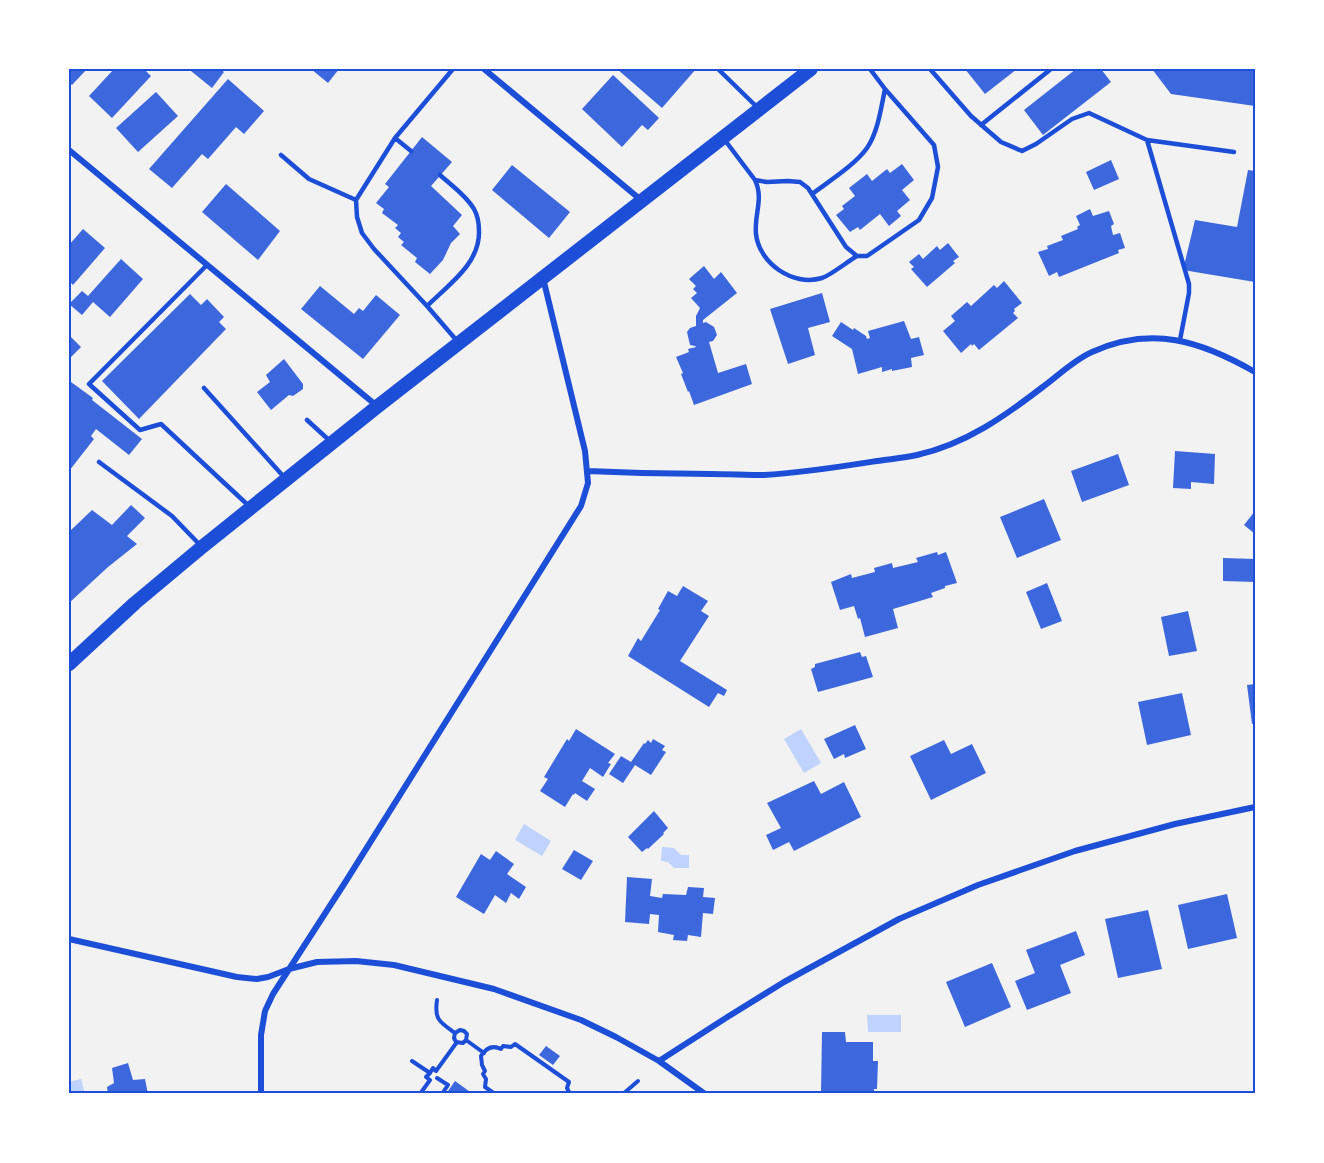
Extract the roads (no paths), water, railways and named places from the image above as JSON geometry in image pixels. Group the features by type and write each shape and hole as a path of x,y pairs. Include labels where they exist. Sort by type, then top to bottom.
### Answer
{"main road":[{"path":"69,664 135,603 286,479 811,69"}],"street":[{"path":"484,69 642,200"},
{"path":"69,150 378,406"},
{"path":"261,1094 261,1035 265,1011 273,994 581,506 588,483 585,451 543,278"},
{"path":"587,471 763,475 824,470 919,454 973,434 1006,415 1090,353 1131,340 1160,338 1180,340 1214,350 1255,372"},
{"path":"659,1061 784,982 899,920 978,885 1086,848 1174,824 1255,807"},
{"path":"69,939 237,977 257,979 317,962 356,961 394,965 494,989 581,1020 616,1037 659,1061 705,1094"}],"lane":[{"path":"453,69 395,138 356,200 357,217 362,233 459,343"},
{"path":"717,69 759,109"},
{"path":"723,137 755,180 759,189 756,238 770,264 784,274 802,279 824,278 857,256 867,256 919,220 932,198 938,167 934,145 870,69"},
{"path":"930,69 981,125 1001,142 1022,151 1072,119 1089,113 1147,140 1234,152"},
{"path":"981,125 1052,69"},
{"path":"812,195 867,148 874,134 885,89"},
{"path":"395,138 411,151"},
{"path":"1147,140 1189,284 1180,340"},
{"path":"281,155 309,179 356,200"},
{"path":"427,306 469,265 476,253 479,239 479,219 473,207 440,175"},
{"path":"755,180 801,182 808,188 846,247 857,256"},
{"path":"207,265 89,384 140,430 161,424 251,508"},
{"path":"204,388 286,479"},
{"path":"307,420 332,443"},
{"path":"99,462 172,516 202,547"}],"water":[{"path":"801,729 821,763 804,773 784,739"},
{"path":"524,824 551,841 542,856 515,840"},
{"path":"662,847 674,848 681,855 689,855 689,868 674,868 668,862 661,861"},
{"path":"867,1015 901,1015 901,1032 868,1032"},
{"path":"81,1079 85,1094 71,1094 69,1082"}]}
